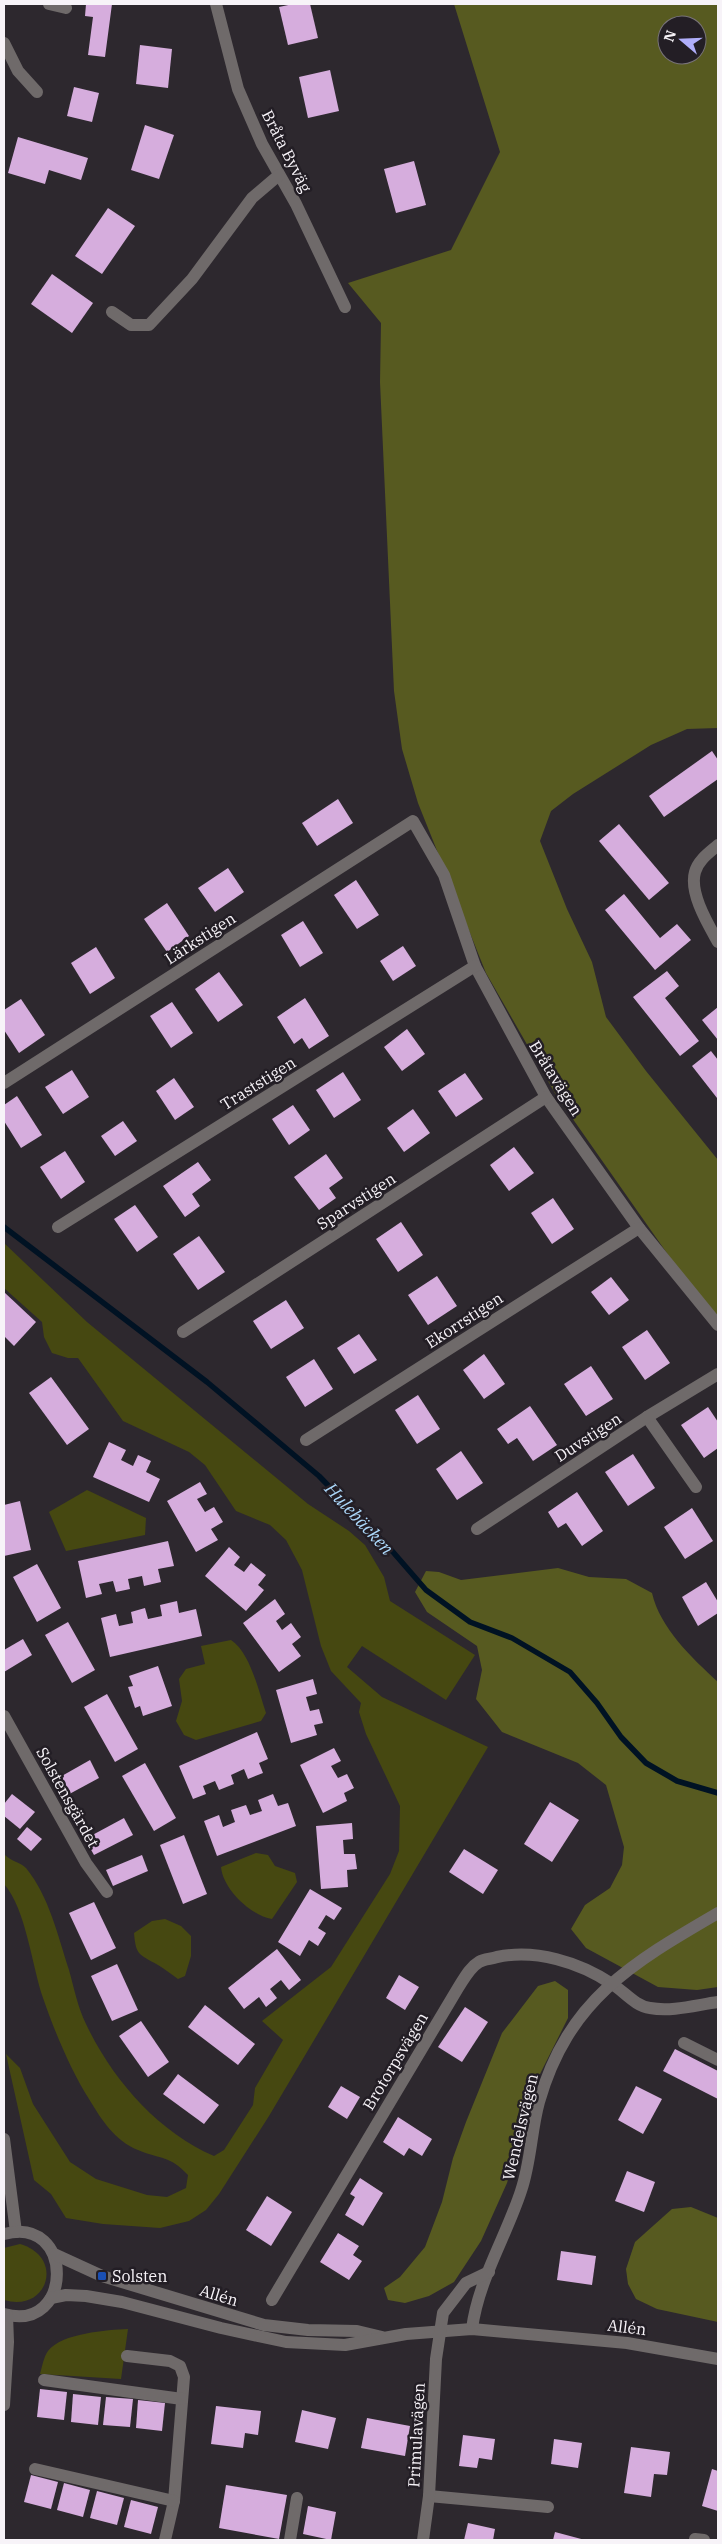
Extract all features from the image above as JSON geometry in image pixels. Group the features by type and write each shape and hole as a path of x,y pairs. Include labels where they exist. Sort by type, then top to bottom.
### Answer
{"street":[{"path":"50,4 66,8"},
{"name":"Bråta Byväg","path":"216,4 238,89 262,144 296,204 345,307"},
{"path":"4,43 18,71 37,92"},
{"path":"112,312 131,325 149,325 192,279 252,198 279,175"},
{"name":"Bråtavägen","path":"414,821 444,875 475,966 546,1097 639,1228 718,1325"},
{"name":"Lärkstigen","path":"4,1083 414,821"},
{"path":"718,845 702,859 695,872 701,913 718,942"},
{"name":"Traststigen","path":"58,1227 475,966"},
{"name":"Sparvstigen","path":"183,1332 546,1097"},
{"name":"Ekorrstigen","path":"306,1440 639,1228"},
{"name":"Duvstigen","path":"477,1529 648,1417 718,1374"},
{"path":"648,1417 696,1487"},
{"name":"Solstensgärdet","path":"4,1716 86,1863 107,1892"},
{"name":"Wendelsvägen","path":"472,2329 478,2300 511,2223 523,2186 539,2103 550,2069 572,2025 612,1983 660,1947 718,1913"},
{"name":"Brotorpsvägen","path":"272,2300 469,1970 480,1961 516,1953 542,1955 612,1983 636,2003 649,2008 668,2010 718,2002"},
{"path":"684,2042 718,2060"},
{"path":"4,2139 10,2233"},
{"name":"Allén","path":"10,2233 25,2232 42,2240 54,2254 102,2276 264,2325 308,2330 357,2331 382,2338"},
{"path":"4,2405 8,2342 5,2315 21,2316 35,2312 51,2298 58,2281 57,2263 54,2254"},
{"path":"440,2331 443,2313 457,2293 473,2278 489,2272"},
{"name":"Allén","path":"51,2298 66,2295 86,2296 122,2302 221,2328 286,2342 361,2344 382,2338 472,2329 627,2343 718,2358"},
{"name":"Primulavägen","path":"423,2540 429,2496 432,2410 440,2331"},
{"path":"127,2356 170,2361 180,2366 184,2378 174,2501 165,2540"},
{"path":"44,2380 182,2398"},
{"path":"35,2470 174,2501"},
{"path":"429,2496 548,2507"},
{"path":"290,2540 298,2498"}],"shaded area":[{"path":"4,1243 87,1322 308,1504 349,1531 365,1545 384,1577 390,1601 475,1655 446,1700 362,1646 347,1667 382,1697 488,1747 269,2116 219,2194 206,2210 189,2221 160,2228 103,2224 66,2218 51,2194 34,2180 6,2054 20,2068 33,2104 70,2162 96,2179 147,2195 167,2197 186,2188 188,2175 176,2164 138,2150 122,2141 104,2122 82,2088 52,2023 39,1985 28,1938 18,1908 4,1884 4,1854 26,1868 41,1891 57,1930 83,2018 109,2064 123,2084 156,2118 193,2146 214,2156 224,2150 253,2105 255,2088 283,2040 262,2021 331,1967 390,1874 399,1851 400,1806 366,1734 359,1712 361,1703 331,1671 321,1646 302,1570 286,1540 270,1525 236,1511 205,1465 189,1452 123,1421 78,1358 68,1358 52,1353 44,1337 42,1322 4,1288"},
{"path":"87,1490 146,1518 145,1535 66,1551 49,1512"},
{"path":"231,1640 238,1646 249,1663 266,1713 261,1721 196,1740 184,1735 176,1721 182,1701 179,1679 186,1669 205,1664 201,1646"},
{"path":"256,1853 268,1855 275,1866 295,1873 297,1882 272,1919 255,1912 239,1900 227,1884 221,1867"},
{"path":"165,1919 181,1926 191,1936 191,1956 185,1976 178,1979 140,1954 136,1946 134,1933 152,1921"},
{"path":"20,2244 34,2251 43,2260 46,2271 45,2282 40,2291 31,2299 19,2302 4,2300 4,2248"},
{"path":"128,2329 121,2379 40,2374 48,2351 63,2340 85,2334"}],"green space":[{"path":"454,4 718,4 718,728 687,729 651,745 573,794 551,811 540,841 567,909 592,962 606,1017 646,1071 718,1160 718,1321 676,1266 556,1095 486,973 418,803 402,749 394,691 380,382 381,323 348,283 451,250 500,152"},
{"path":"558,1568 589,1577 626,1579 652,1593 662,1618 678,1642 718,1682 718,1987 697,1990 658,1987 586,1948 571,1929 585,1905 610,1888 622,1865 624,1847 606,1785 578,1763 502,1732 476,1699 482,1670 477,1646 427,1612 415,1592 426,1571 439,1572 461,1580"},
{"path":"555,1981 568,1990 568,2018 540,2074 507,2183 481,2241 454,2282 429,2296 405,2303 388,2300 384,2288 400,2277 425,2247 442,2202 453,2158 502,2033 538,1986"},
{"path":"691,2207 718,2218 718,2322 657,2309 636,2299 628,2284 626,2269 635,2242 672,2209"}],"building":[{"path":"86,4 112,4 105,57 88,55 93,17 85,16"},
{"path":"293,4 310,4 318,38 288,45 279,7"},
{"path":"140,45 172,49 168,88 136,84"},
{"path":"330,70 339,111 308,118 299,77"},
{"path":"74,87 99,93 92,122 67,116"},
{"path":"145,125 174,135 159,179 131,170"},
{"path":"18,137 88,158 81,180 49,170 45,184 8,173"},
{"path":"414,161 426,205 396,213 384,169"},
{"path":"108,208 135,226 102,274 75,256"},
{"path":"52,274 93,303 72,333 31,304"},
{"path":"712,751 718,760 718,779 664,817 649,796"},
{"path":"338,799 353,823 317,846 302,823"},
{"path":"619,824 669,883 649,900 599,841"},
{"path":"228,868 244,892 215,912 198,888"},
{"path":"356,880 379,915 357,929 334,895"},
{"path":"624,894 660,938 677,924 691,940 655,970 605,910"},
{"path":"167,903 189,936 167,952 144,919"},
{"path":"303,921 323,953 300,967 281,935"},
{"path":"403,946 416,966 393,981 380,961"},
{"path":"96,947 115,978 90,994 71,963"},
{"path":"667,971 679,986 665,998 699,1041 680,1056 633,997"},
{"path":"219,972 243,1005 218,1022 195,989"},
{"path":"305,998 329,1036 309,1049 302,1038 294,1044 277,1017"},
{"path":"21,999 45,1035 19,1053 4,1030 4,1010"},
{"path":"172,1002 193,1033 171,1048 150,1016"},
{"path":"718,1007 718,1040 702,1020"},
{"path":"407,1029 425,1054 402,1071 384,1047"},
{"path":"711,1051 718,1060 717,1098 692,1066"},
{"path":"72,1070 89,1097 63,1114 45,1087"},
{"path":"343,1072 361,1100 334,1118 316,1090"},
{"path":"465,1073 483,1099 456,1117 438,1091"},
{"path":"174,1078 194,1107 175,1120 156,1091"},
{"path":"17,1096 42,1135 21,1148 4,1121 4,1105"},
{"path":"293,1105 310,1130 289,1145 272,1119"},
{"path":"413,1109 430,1133 404,1152 387,1128"},
{"path":"123,1121 137,1141 115,1156 101,1136"},
{"path":"514,1147 534,1173 509,1191 490,1165"},
{"path":"65,1151 85,1182 61,1199 40,1167"},
{"path":"326,1154 343,1178 329,1188 336,1198 319,1210 294,1177"},
{"path":"198,1162 211,1180 192,1194 200,1206 185,1217 163,1186"},
{"path":"553,1198 574,1229 552,1244 531,1213"},
{"path":"135,1205 158,1237 137,1252 114,1219"},
{"path":"401,1222 423,1255 398,1272 376,1239"},
{"path":"199,1236 225,1272 198,1290 173,1254"},
{"path":"437,1276 457,1306 428,1325 408,1295"},
{"path":"611,1277 629,1300 609,1315 591,1292"},
{"path":"4,1292 36,1322 14,1346 4,1336"},
{"path":"286,1300 304,1328 271,1349 253,1321"},
{"path":"647,1330 670,1363 645,1380 622,1347"},
{"path":"359,1334 377,1360 354,1374 337,1348"},
{"path":"484,1354 505,1384 484,1399 463,1370"},
{"path":"314,1359 333,1389 305,1407 286,1377"},
{"path":"591,1366 613,1399 586,1416 564,1384"},
{"path":"51,1377 89,1429 67,1445 29,1393"},
{"path":"418,1395 440,1429 417,1444 395,1410"},
{"path":"530,1406 557,1445 533,1461 517,1438 508,1444 497,1429"},
{"path":"708,1407 718,1422 718,1448 704,1458 681,1425"},
{"path":"109,1442 126,1450 121,1460 133,1466 138,1455 151,1461 146,1472 160,1479 149,1502 93,1477"},
{"path":"461,1451 483,1483 457,1500 436,1469"},
{"path":"633,1454 655,1488 628,1506 605,1472"},
{"path":"200,1482 207,1494 197,1499 205,1512 214,1507 223,1522 211,1529 218,1540 196,1552 167,1501"},
{"path":"577,1492 603,1531 582,1546 566,1523 558,1528 548,1512"},
{"path":"20,1501 31,1550 4,1556 4,1505"},
{"path":"692,1508 713,1541 685,1559 664,1527"},
{"path":"168,1541 174,1566 158,1569 161,1582 144,1586 142,1576 128,1579 130,1589 116,1592 113,1581 99,1584 102,1594 86,1598 78,1561"},
{"path":"229,1547 240,1557 234,1565 244,1572 251,1563 266,1575 258,1585 264,1590 246,1611 205,1576"},
{"path":"37,1564 61,1608 37,1622 13,1577"},
{"path":"706,1582 718,1602 718,1613 698,1626 682,1597"},
{"path":"275,1599 285,1614 276,1621 282,1630 291,1623 301,1637 292,1644 301,1656 279,1672 243,1623"},
{"path":"177,1601 179,1613 196,1609 202,1636 110,1657 101,1618 116,1614 119,1626 133,1623 131,1612 145,1608 148,1619 162,1616 160,1605"},
{"path":"68,1622 95,1670 72,1683 45,1635"},
{"path":"23,1639 32,1655 4,1672 4,1650"},
{"path":"158,1666 172,1706 143,1716 140,1706 135,1708 128,1687 133,1686 129,1676"},
{"path":"313,1679 317,1694 306,1697 310,1711 319,1709 323,1723 314,1725 317,1735 291,1743 276,1690"},
{"path":"107,1694 138,1749 115,1762 84,1707"},
{"path":"257,1732 268,1759 259,1763 263,1773 248,1779 244,1769 231,1775 234,1784 219,1790 215,1781 203,1786 206,1794 193,1799 179,1766"},
{"path":"334,1748 341,1761 331,1766 338,1778 347,1774 354,1788 344,1793 347,1801 323,1813 300,1765"},
{"path":"90,1760 99,1778 62,1798 53,1781"},
{"path":"145,1763 176,1818 154,1831 122,1776"},
{"path":"12,1794 35,1812 20,1829 4,1816 4,1804"},
{"path":"273,1794 278,1806 288,1803 296,1826 217,1856 204,1821 219,1815 223,1827 235,1822 231,1810 246,1805 250,1815 262,1811 258,1800"},
{"path":"550,1802 579,1820 552,1862 524,1844"},
{"path":"124,1818 133,1835 94,1855 85,1839"},
{"path":"352,1823 353,1839 343,1840 344,1854 355,1854 357,1869 347,1870 348,1887 321,1889 316,1826"},
{"path":"27,1827 42,1839 31,1851 17,1839"},
{"path":"184,1835 207,1894 183,1904 160,1845"},
{"path":"464,1849 498,1870 483,1894 449,1872"},
{"path":"142,1855 148,1871 113,1886 106,1870"},
{"path":"310,1889 342,1908 334,1920 326,1915 318,1928 326,1933 318,1946 309,1940 300,1956 278,1942"},
{"path":"94,1902 116,1948 91,1960 69,1913"},
{"path":"277,1949 301,1980 289,1990 281,1980 270,1989 277,1998 266,2007 259,1997 244,2009 228,1988"},
{"path":"117,1964 138,2010 112,2021 91,1976"},
{"path":"399,1975 419,1987 405,2010 386,1998"},
{"path":"205,2005 255,2044 238,2065 188,2027"},
{"path":"465,2007 488,2022 462,2062 438,2047"},
{"path":"141,2021 169,2062 148,2077 119,2036"},
{"path":"675,2049 718,2071 718,2099 663,2071"},
{"path":"178,2074 219,2105 204,2124 163,2094"},
{"path":"341,2086 360,2097 347,2119 328,2107"},
{"path":"636,2086 662,2099 643,2134 618,2120"},
{"path":"398,2117 432,2139 422,2156 409,2148 404,2156 383,2142"},
{"path":"627,2171 655,2182 644,2212 615,2201"},
{"path":"360,2178 383,2193 363,2226 345,2215 355,2197 350,2194"},
{"path":"267,2196 292,2212 271,2246 246,2230"},
{"path":"338,2233 359,2246 353,2255 362,2261 349,2280 320,2262"},
{"path":"561,2251 596,2256 592,2285 557,2280"},
{"path":"40,2389 67,2392 64,2420 37,2417"},
{"path":"73,2394 101,2397 98,2425 71,2422"},
{"path":"106,2397 133,2399 130,2427 103,2425"},
{"path":"138,2400 165,2403 162,2431 136,2428"},
{"path":"216,2406 261,2411 258,2435 245,2433 243,2448 211,2444"},
{"path":"302,2410 336,2418 328,2449 295,2442"},
{"path":"367,2418 410,2426 405,2456 361,2448"},
{"path":"463,2435 495,2439 492,2460 479,2458 477,2468 459,2466"},
{"path":"554,2439 582,2443 578,2468 551,2464"},
{"path":"631,2447 670,2452 667,2475 654,2474 651,2497 624,2493"},
{"path":"712,2469 718,2471 718,2511 702,2506"},
{"path":"31,2475 58,2482 51,2509 24,2502"},
{"path":"64,2483 90,2490 83,2517 57,2510"},
{"path":"226,2485 287,2495 279,2539 219,2528"},
{"path":"97,2491 124,2498 117,2525 90,2518"},
{"path":"131,2500 158,2507 151,2534 124,2527"},
{"path":"308,2506 336,2512 331,2540 303,2534"},
{"path":"468,2523 495,2529 493,2540 464,2540"},
{"path":"555,2532 585,2540 553,2540"}],"waterway":[{"name":"Hulebäcken","path":"4,1227 207,1382 319,1476 393,1552 426,1590 470,1622 512,1638 570,1672 597,1703 621,1737 646,1763 677,1781 718,1793"}],"place":[{"name":"Solsten","path":"102,2276"}]}
